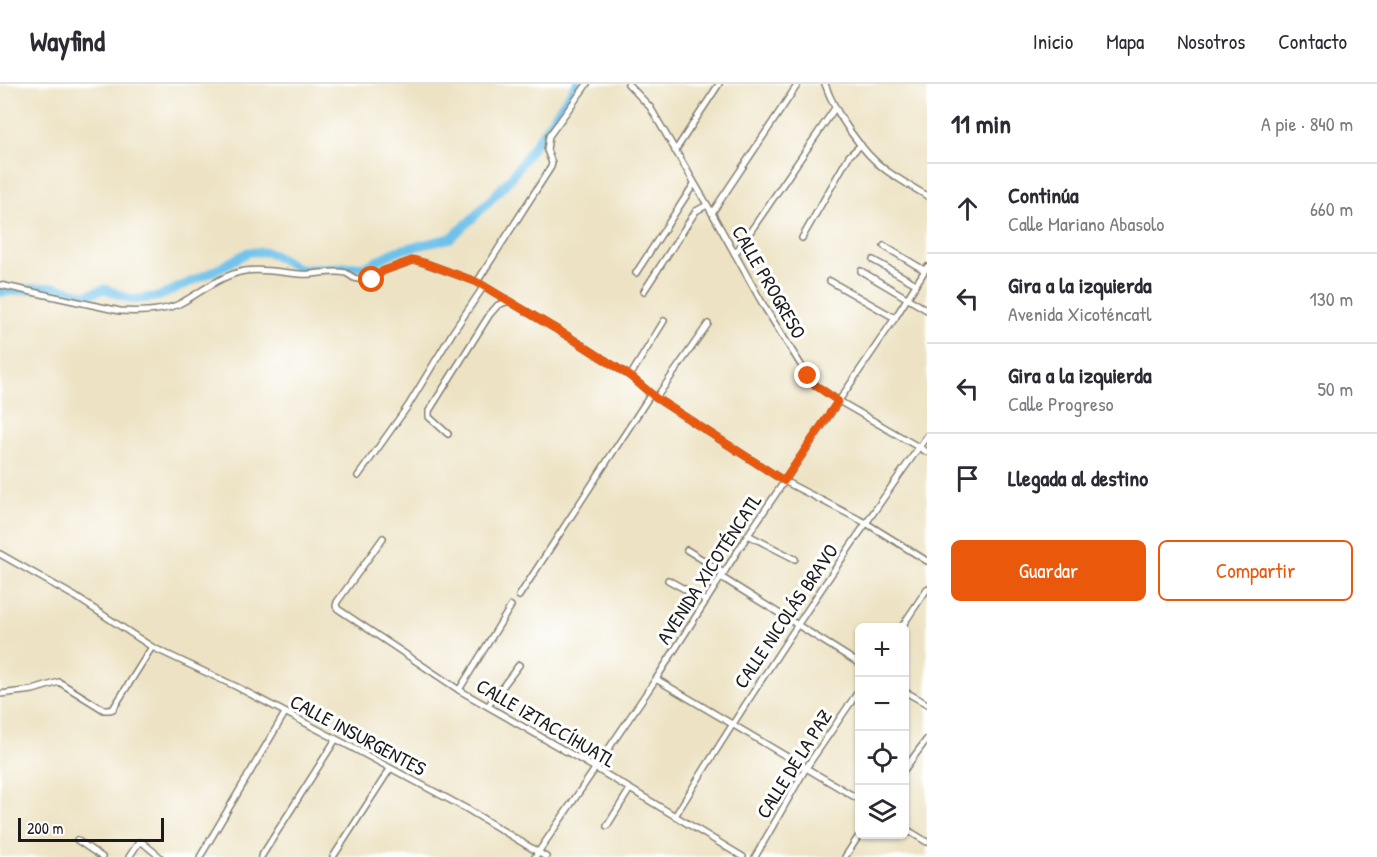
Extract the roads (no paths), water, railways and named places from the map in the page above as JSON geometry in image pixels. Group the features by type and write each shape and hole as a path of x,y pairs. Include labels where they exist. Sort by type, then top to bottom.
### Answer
{"street":[{"path":"477,282 551,167 552,163 547,150 549,136 587,84"},
{"name":"CALLE PROGRESO","path":"628,84 650,107 765,308 815,385 838,401 927,452"},
{"path":"675,151 719,84"},
{"path":"712,213 798,84"},
{"path":"825,84 835,108 861,145 885,170 927,196"},
{"path":"735,254 835,108"},
{"path":"802,238 849,156 861,145"},
{"path":"636,273 694,184"},
{"path":"644,291 696,211 707,205"},
{"path":"884,246 926,268"},
{"path":"0,285 120,311 136,312 169,308 216,282 235,273 246,271 274,270 301,274 346,273 354,278 372,280 383,271 414,260 425,263 484,286 630,376 653,396 784,481 866,523 927,561"},
{"path":"873,260 916,284"},
{"name":"AVENIDA XICOTÉNCATL","path":"537,855 656,680 748,535 895,318 926,268"},
{"path":"861,271 927,310"},
{"path":"830,281 895,318"},
{"path":"358,476 408,406 484,286"},
{"path":"448,434 429,417 429,411 490,314 498,305 508,301"},
{"path":"630,376 664,321"},
{"path":"519,596 653,396 708,324"},
{"name":"CALLE NICOLÁS BRAVO","path":"675,816 732,724 927,436"},
{"path":"748,535 795,559"},
{"name":"CALLE IZTACCÍHUATL","path":"383,538 337,602 338,609 459,690 597,769 743,857"},
{"path":"687,550 855,661"},
{"name":"CALLE INSURGENTES","path":"0,554 76,597 152,647 237,687 336,739 466,809 537,855 546,857"},
{"path":"668,580 706,601"},
{"path":"904,623 927,589"},
{"path":"459,690 511,606"},
{"path":"0,694 33,690 59,682 109,711 152,647"},
{"path":"488,706 519,665"},
{"path":"656,680 855,797"},
{"path":"909,694 927,704"},
{"name":"CALLE DE LA PAZ","path":"754,857 807,768 855,696"},
{"path":"200,857 285,713"},
{"path":"261,857 336,739"},
{"path":"909,763 927,739"},
{"path":"333,857 390,769"},
{"path":"607,826 630,789"},
{"path":"909,831 927,842"},
{"path":"845,857 857,839"},
{"path":"77,840 102,857"},
{"path":"129,857 139,842 160,857"}],"waterway":[{"path":"0,292 54,287 86,295 105,289 133,300 160,296 248,252 267,252 299,269 367,266 396,251 451,238 511,178 577,84"}]}
